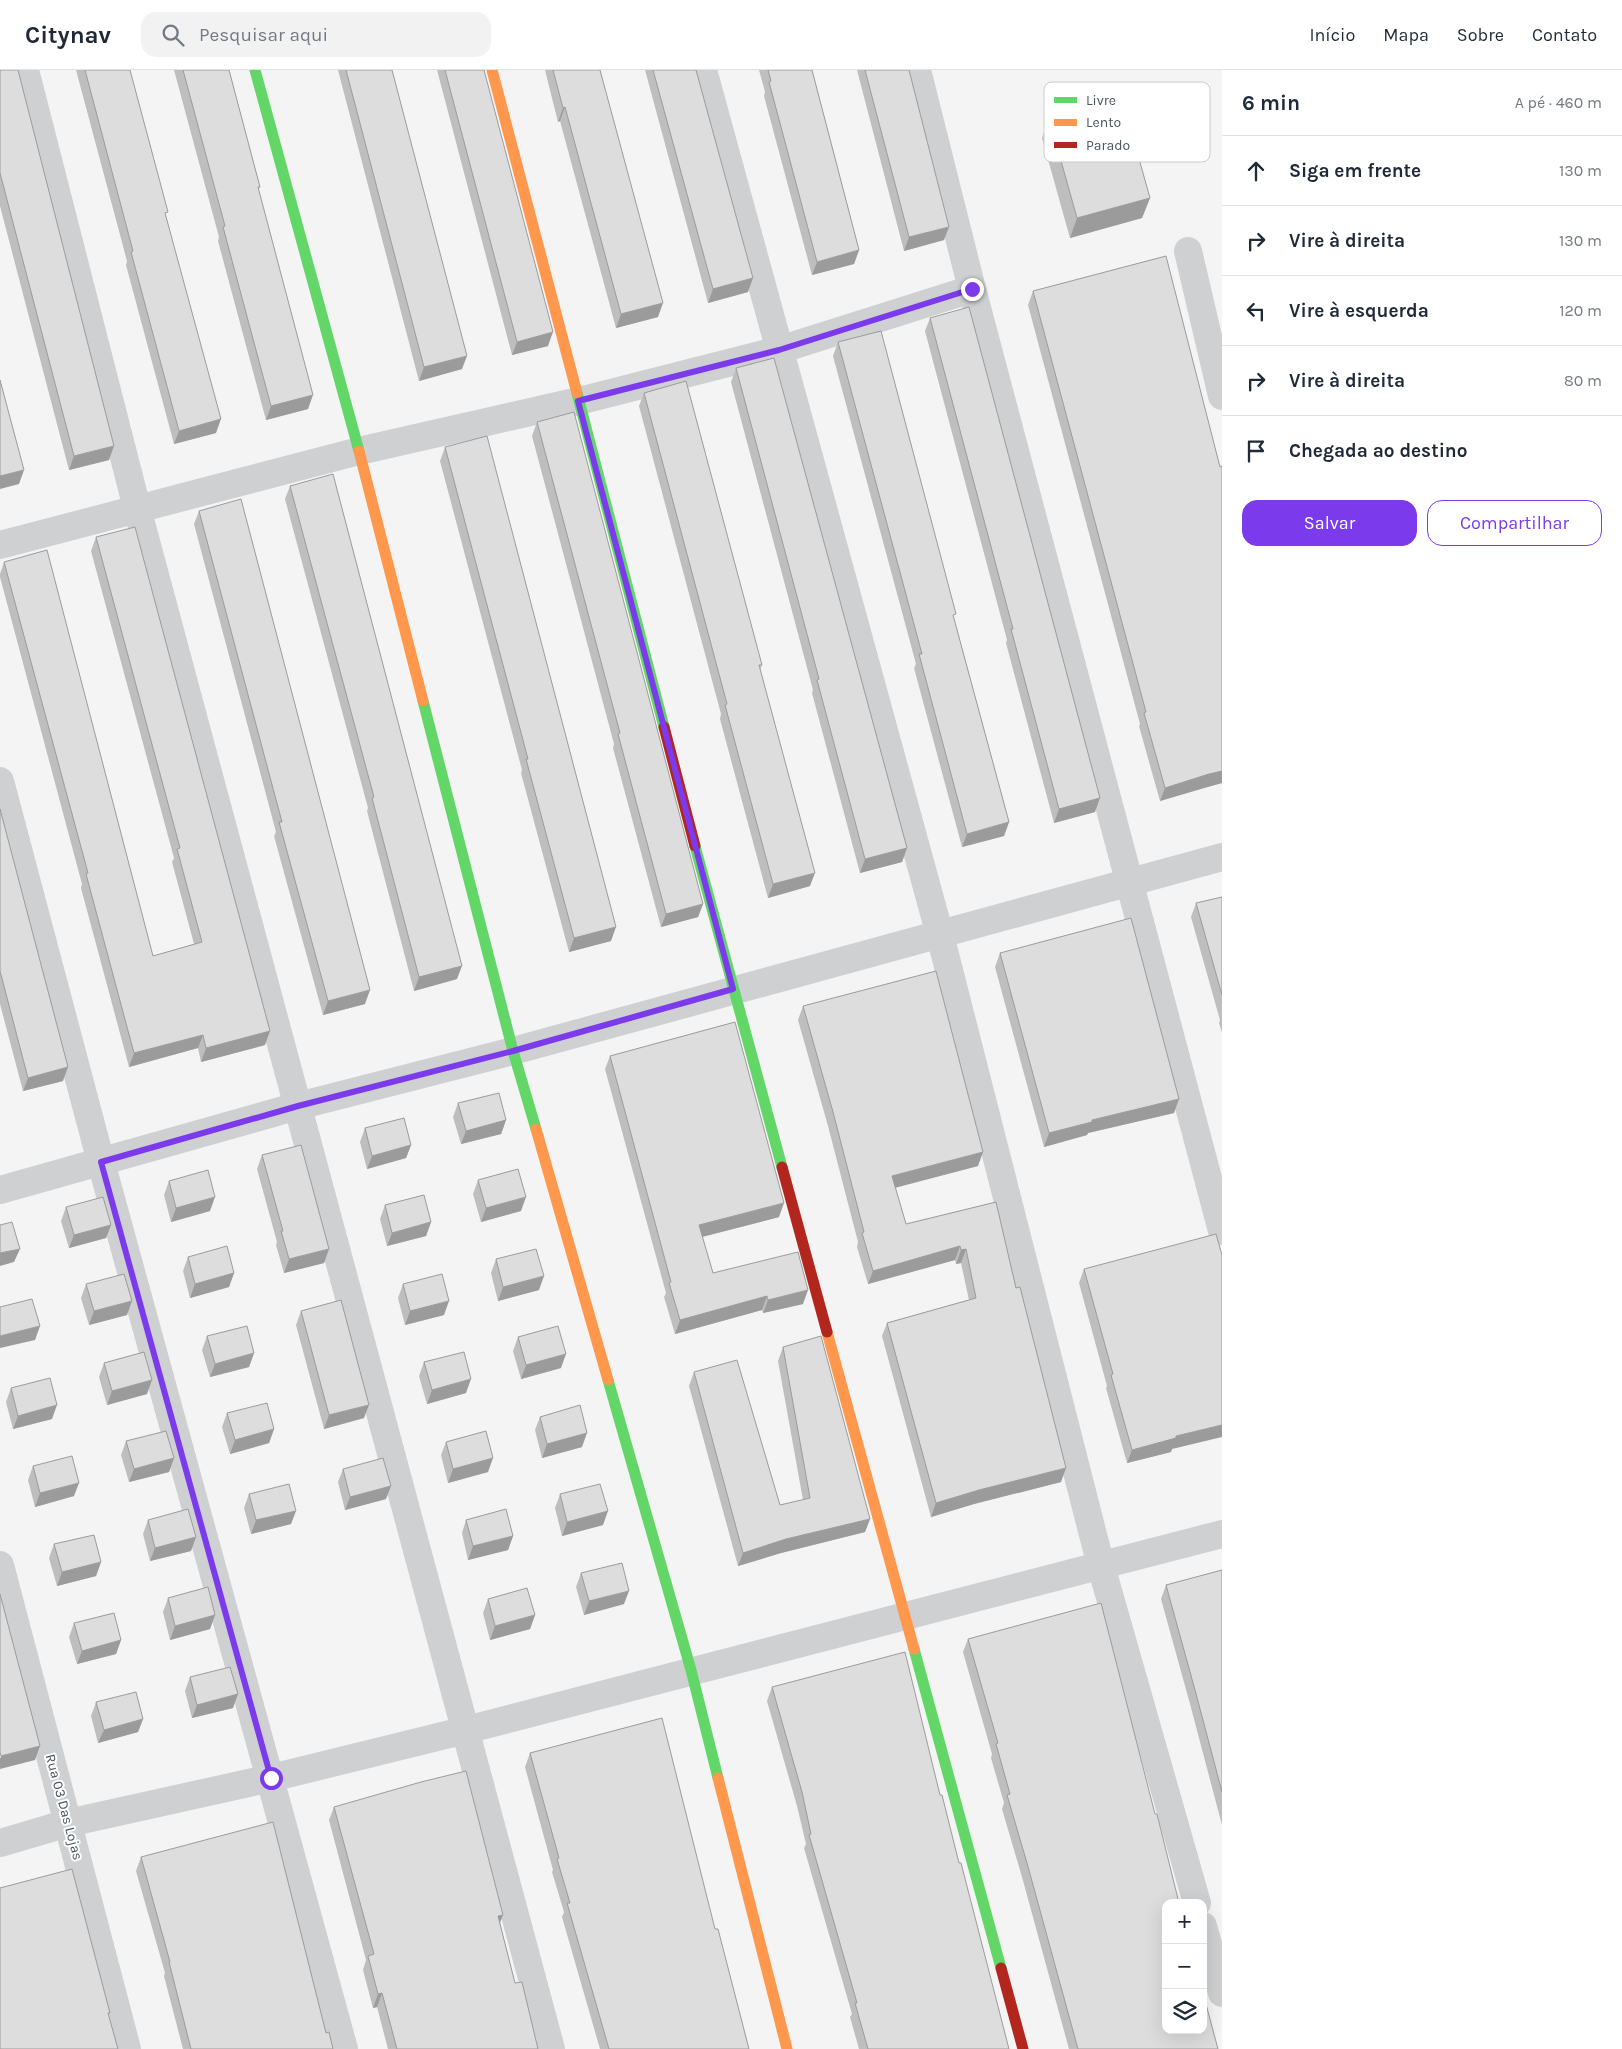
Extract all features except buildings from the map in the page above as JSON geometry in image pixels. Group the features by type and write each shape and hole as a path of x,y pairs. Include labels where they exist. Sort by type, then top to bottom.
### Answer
{"street":[{"path":"25,70 137,508 551,2049"},
{"path":"255,70 359,451 513,1051 691,1670 787,2049"},
{"path":"492,70 733,989 1023,2049"},
{"path":"703,70 940,935 1101,1566 1195,1899"},
{"path":"917,70 972,289 1222,1231"},
{"path":"1188,251 1222,396"},
{"path":"0,545 359,451 578,401 779,350 972,289"},
{"path":"0,780 101,1162 344,2049"},
{"path":"0,1190 298,1106 513,1051 733,989 940,935 1222,857"},
{"path":"0,1843 68,1823 271,1778 466,1730 691,1670 1222,1534"},
{"name":"Rua 03 Das Lojas","path":"0,1565 128,2049"},
{"path":"1207,1940 1222,1993"}],"traffic: fast":[{"path":"255,70 359,451"},
{"path":"577,393 664,727"},
{"path":"423,701 513,1051 536,1129"},
{"path":"695,846 782,1167"},
{"path":"608,1380 691,1670 718,1778"},
{"path":"914,1649 1001,1968"}],"traffic: slow":[{"path":"492,70 577,393"},
{"path":"359,451 423,701"},
{"path":"536,1129 608,1380"},
{"path":"827,1332 914,1649"},
{"path":"718,1778 787,2049"}],"traffic: jam":[{"path":"664,727 695,846"},
{"path":"782,1167 827,1332"},
{"path":"1001,1968 1023,2049"}],"route":[{"path":"271,1778 101,1162 298,1106 513,1051 733,989 578,401 779,350 972,289"}]}
